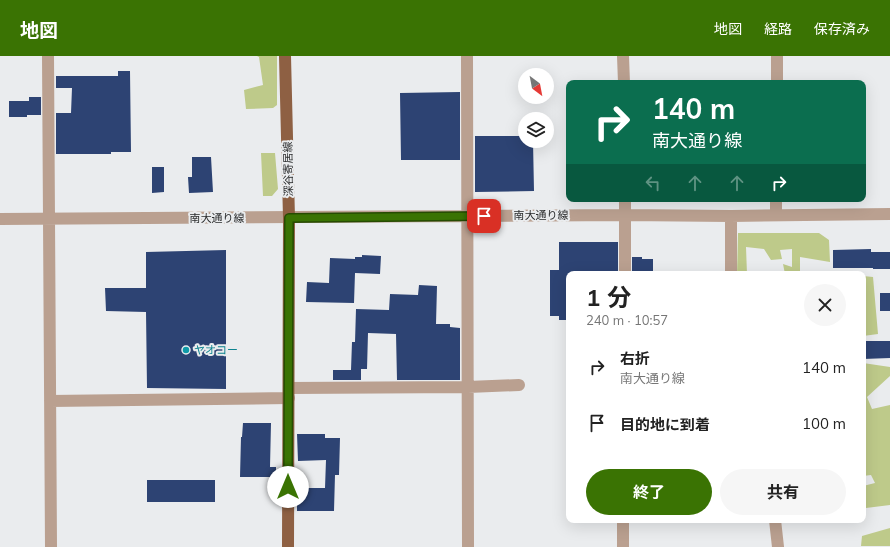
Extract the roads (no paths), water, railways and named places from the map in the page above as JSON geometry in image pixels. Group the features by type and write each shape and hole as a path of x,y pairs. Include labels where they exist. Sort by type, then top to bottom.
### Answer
{"main road":[{"name":"深谷寄居線","path":"285,56 289,218 288,547"}],"street":[{"path":"48,56 51,547"},
{"path":"468,56 468,547"},
{"path":"623,56 624,80"},
{"path":"777,56 777,80"},
{"path":"625,202 625,271"},
{"path":"776,202 776,215"},
{"name":"南大通り線","path":"0,219 890,214"},
{"path":"731,216 731,271"},
{"path":"50,401 519,385"},
{"path":"623,523 623,547"},
{"path":"776,523 778,547"}],"place":[{"name":"ヤオコー","path":"186,350"}]}
